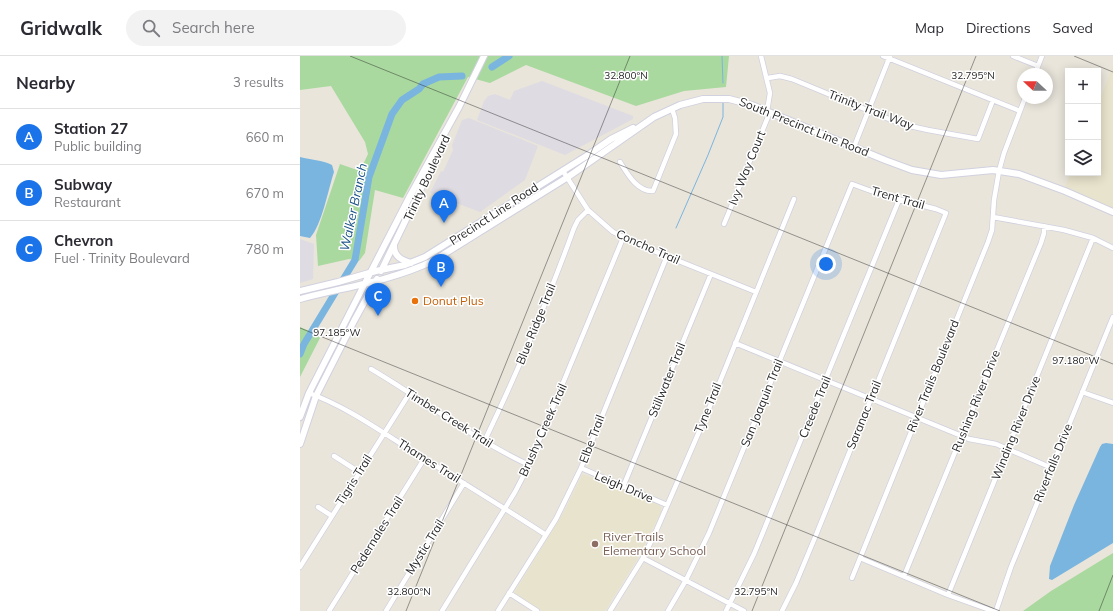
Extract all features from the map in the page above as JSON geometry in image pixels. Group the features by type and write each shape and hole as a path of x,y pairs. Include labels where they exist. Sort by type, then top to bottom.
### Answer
{"main road":[{"name":"Trinity Boulevard","path":"300,418 309,394 365,283 410,196 459,107 484,56"},
{"name":"South Precinct Line Road","path":"365,283 391,278 413,270 443,255 568,177 654,117 687,103 699,100 729,98 769,112 894,164 921,172 946,175 999,170 1019,174 1113,212"},
{"name":"Trinity Boulevard","path":"300,444 316,396 394,246 442,148 459,107"},
{"name":"Precinct Line Road","path":"300,291 411,263 435,252 462,233 563,171 611,139 654,117"},
{"path":"478,233 478,228 519,201 523,195"},
{"path":"462,233 466,241"},
{"path":"394,246 396,256 411,263"},
{"path":"300,300 365,283"}],"street":[{"name":"Ivy Way Court","path":"724,224 769,112 770,93 768,78 761,56"},
{"path":"883,56 890,57 1020,111"},
{"path":"1013,56 1038,66 1042,56"},
{"path":"854,147 890,57"},
{"name":"Trinity Trail Way","path":"768,78 780,76 784,77 908,126 978,139 993,100"},
{"name":"River Trails Boulevard","path":"852,578 988,242 992,230 994,200 999,170 1023,104"},
{"path":"620,162 636,184 644,190 650,192 653,191 676,134 676,118 672,109"},
{"name":"Concho Trail","path":"563,171 588,210 605,226 623,238 756,292"},
{"name":"Trent Trail","path":"849,192 852,184 898,200 936,209 946,213 944,219"},
{"name":"San Joaquin Trail","path":"668,611 686,580 723,500 849,192"},
{"name":"Tyne Trail","path":"610,611 643,558 667,505 708,411 794,199"},
{"name":"Creede Trail","path":"726,611 754,554 898,200"},
{"name":"Blue Ridge Trail","path":"485,440 530,338 574,228 578,220 588,210"},
{"path":"993,217 1064,230 1093,238 1113,248"},
{"name":"Saranac Trail","path":"782,611 796,583 816,535 944,219"},
{"name":"Rushing River Drive","path":"904,576 1041,243 1044,234 1044,226"},
{"name":"Brushy Creek Trail","path":"442,611 506,508 529,465 623,238"},
{"name":"Winding River Drive","path":"948,595 1093,238"},
{"name":"Elbe Trail","path":"498,611 556,518 581,468 667,256"},
{"name":"Stillwater Trail","path":"623,487 711,274"},
{"name":"Riverfalls Drive","path":"994,611 1113,317"},
{"path":"735,343 962,436 975,441 996,444 1052,468"},
{"name":"Timber Creek Trail","path":"371,369 409,394 513,457 529,465"},
{"path":"1082,392 1113,403"},
{"name":"Thames Trail","path":"309,394 348,410 385,432 424,459 506,508 546,535"},
{"name":"Tigris Trail","path":"301,563 409,394"},
{"path":"334,456 359,472"},
{"name":"Pedernales Trail","path":"329,611 424,459"},
{"name":"Leigh Drive","path":"581,468 667,505"},
{"name":"Mystic Trail","path":"386,611 464,483"},
{"path":"318,507 332,516"},
{"path":"643,558 744,611"},
{"path":"860,558 948,595 994,611"},
{"path":"509,593 537,611"}],"shaded area":[{"path":"1113,66 1113,208 1065,187 1069,176 1101,176 1101,96"},
{"path":"542,81 633,116 633,119 565,155 477,120 484,101 488,96 495,94 510,100 514,91"},
{"path":"469,118 538,146 525,180 480,212 430,193 441,171 443,172 453,150 452,145 462,120"},
{"path":"300,239 314,244 313,279 300,283"},
{"name":"River Trails Elementary School","path":"582,475 659,505 661,512 639,556 605,611 542,611 514,593 565,510"}],"green space":[{"path":"300,56 729,56 726,87 684,91 636,106 526,65 490,83 468,77 403,198 375,190 365,253 359,261 349,259 318,266 316,235 340,164 360,171 368,154 365,142 331,86 300,90"},
{"path":"300,327 321,336 300,377"},
{"path":"1113,553 1113,611 1023,611 1051,591"}],"water":[{"path":"300,157 328,163 332,165 334,172 318,225 310,238 300,236"},
{"path":"1102,444 1113,444 1113,543 1052,580 1049,579 1050,566 1074,505 1100,447"}],"waterway":[{"name":"Walker Branch","path":"492,67 509,56"},
{"path":"722,56 723,83"},
{"name":"Walker Branch","path":"300,354 304,344 355,260 369,177 392,114 402,100 419,89 423,84 439,77 462,76"},
{"path":"676,228 723,117 723,103"}],"place":[{"name":"Station 27","path":"444,223"},
{"name":"Subway","path":"441,287"},
{"name":"Donut Plus","path":"415,301"},
{"name":"Chevron","path":"378,316"},
{"name":"River Trails Elementary School","path":"595,544"}]}
